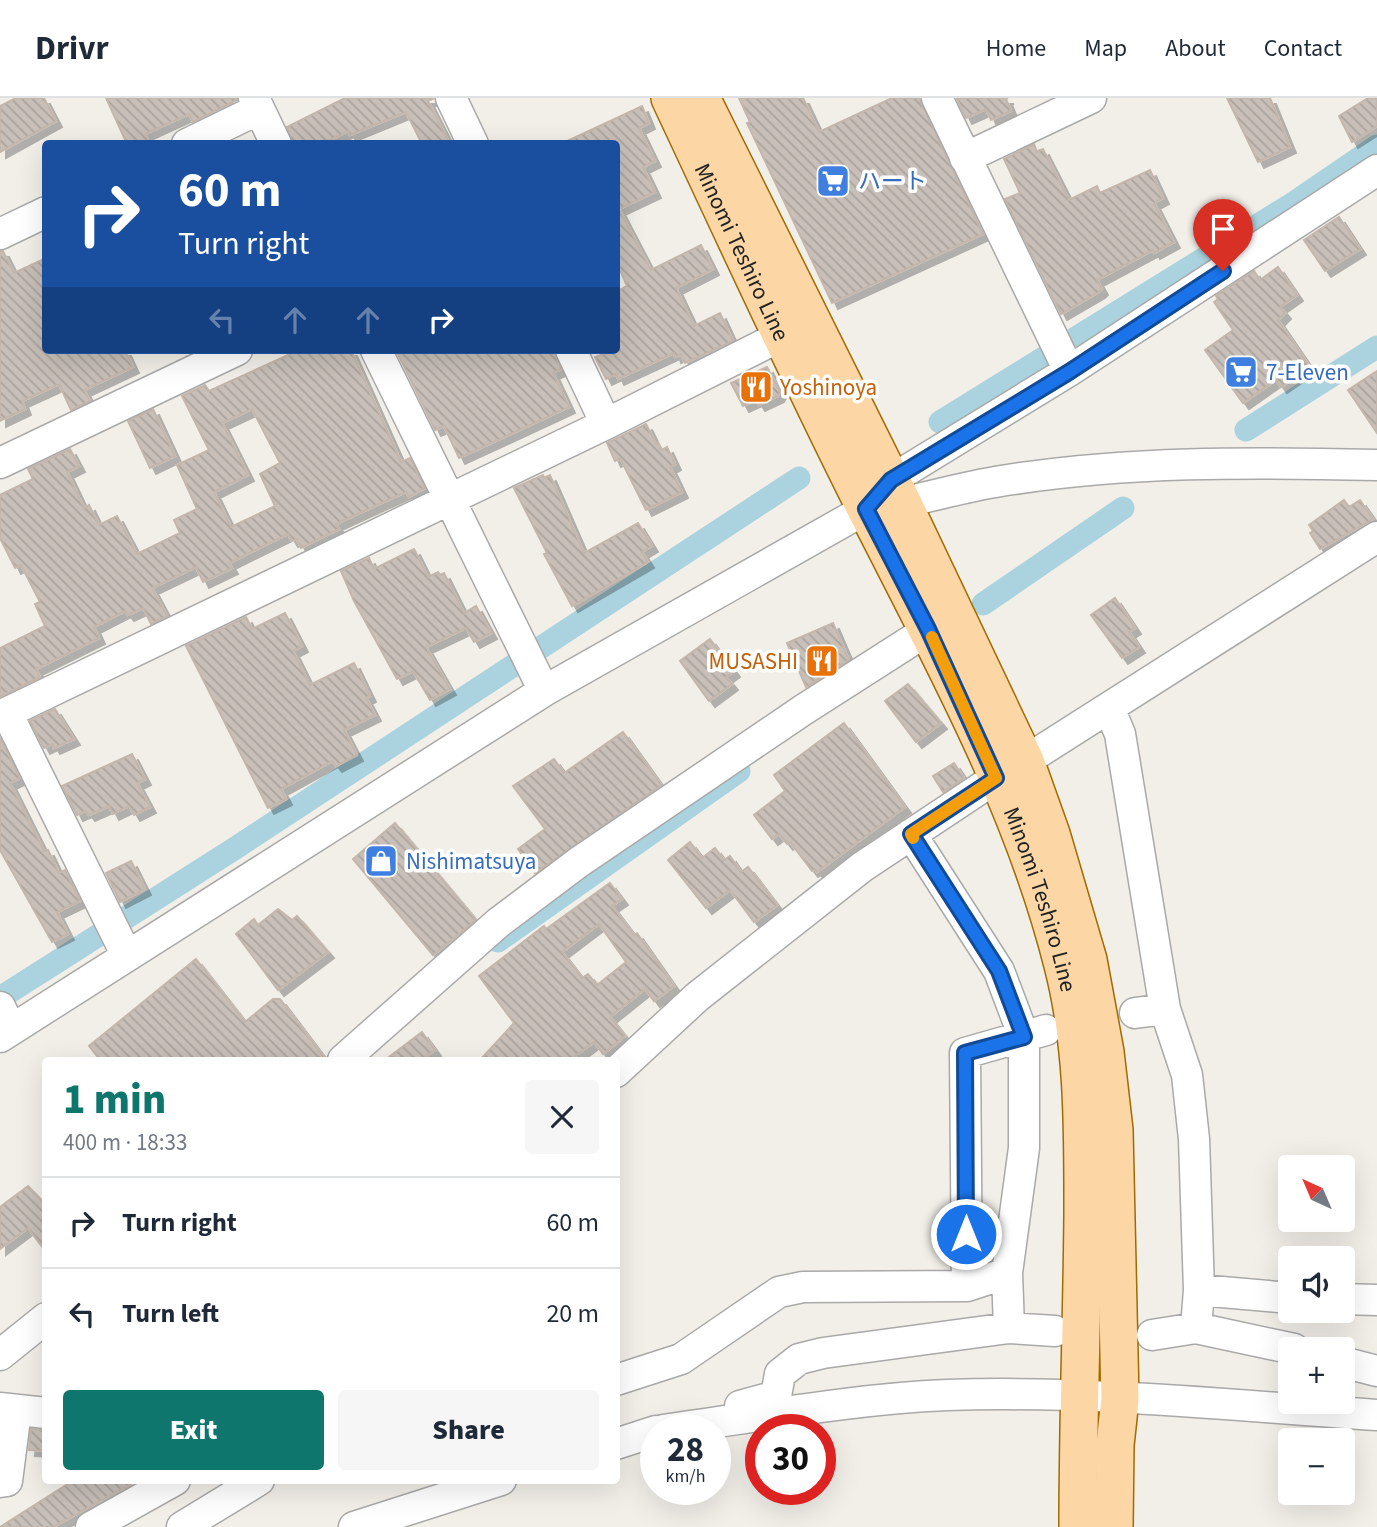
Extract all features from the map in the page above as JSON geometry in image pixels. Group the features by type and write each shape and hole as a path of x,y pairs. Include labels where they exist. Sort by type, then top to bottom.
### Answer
{"main road":[{"name":"Minomi Teshiro Line","path":"670,98 781,336 928,629 1051,834 1088,960 1105,1052 1114,1130 1120,1399 1115,1445 1115,1527"},
{"name":"Minomi Teshiro Line","path":"701,98 897,492 1011,769 1023,839 1063,966 1078,1051 1083,1127 1082,1398 1078,1444 1078,1527"}],"street":[{"path":"451,98 471,140"},
{"path":"937,98 1069,372"},
{"path":"965,158 1091,98"},
{"path":"194,140 256,103 274,140"},
{"path":"4,1024 127,956 544,691 897,492 1069,372 1377,170"},
{"path":"0,234 42,214"},
{"path":"127,956 4,714 606,424 781,336"},
{"path":"0,463 229,354"},
{"path":"378,354 544,691"},
{"path":"573,354 606,424"},
{"path":"897,492 1133,465 1247,462 1377,465"},
{"path":"620,1068 697,998 862,867 1011,769 1110,710 1377,537"},
{"path":"346,1057 498,923 579,862 792,717 928,629"},
{"path":"1110,710 1121,734 1165,1009 1187,1075 1194,1139 1199,1290 1196,1328"},
{"path":"911,834 999,971 1035,1033 1024,1148 1007,1273 1009,1328"},
{"path":"1135,1013 1165,1009"},
{"path":"967,1286 965,1053 1035,1033"},
{"path":"620,1379 681,1359 779,1292 803,1287 967,1286 1007,1273"},
{"path":"1199,1290 1278,1297"},
{"path":"1355,1299 1377,1300"},
{"path":"0,1355 42,1321"},
{"path":"714,1414 776,1396 780,1374 799,1359 823,1353 1009,1328 1055,1331"},
{"path":"1152,1335 1196,1328 1278,1346"},
{"path":"1355,1365 1377,1371"},
{"path":"731,1420 867,1402 945,1395 1037,1393 1377,1415"},
{"path":"0,1482 7,1480 8,1409 42,1413"},
{"path":"620,1443 640,1436"},
{"path":"91,1527 168,1484"},
{"path":"182,1527 252,1484"},
{"path":"354,1527 489,1484"}],"building":[{"path":"16,98 44,98 56,121 0,152 0,106"},
{"path":"106,98 237,98 193,122 189,114 145,134 148,140 125,140"},
{"path":"345,98 434,98 428,101 448,140 420,140 406,112 350,135 348,131 330,140 292,140 287,127"},
{"path":"739,98 803,98 819,132 892,98 919,98 983,234 832,303 747,123 750,122"},
{"path":"1008,98 1006,99 1011,111 991,120 986,109 966,118 957,99"},
{"path":"1227,98 1270,98 1290,147 1258,162"},
{"path":"1368,98 1377,98 1377,126 1352,142 1339,116"},
{"path":"642,106 649,123 639,128 655,161 643,167 655,192 620,209 620,140 570,140"},
{"path":"1034,144 1037,152 1043,149 1069,200 1097,186 1100,193 1150,170 1163,198 1154,203 1174,242 1154,253 1153,250 1097,280 1102,289 1099,292 1061,314 1005,199 1020,193 1004,159"},
{"path":"620,211 651,270 701,245 713,269 676,288 694,326 720,313 733,341 685,363 681,354 675,357 674,353 618,379 616,374 606,379 595,357 620,354 620,290 627,286 620,270"},
{"path":"1339,217 1360,249 1325,271 1304,240"},
{"path":"0,251 3,251 14,273 42,260 42,354 127,354 133,367 84,390 90,401 71,410 59,384 22,401 25,409 0,421"},
{"path":"1278,267 1297,295 1280,307 1285,313 1278,320 1310,367 1281,387 1276,380 1243,403 1205,350 1233,330 1214,302 1218,299 1216,296 1254,271 1260,280"},
{"path":"290,354 353,354 401,462 410,458 425,488 409,497 406,492 336,524 339,529 301,548 297,539 292,541 288,534 229,563 232,568 203,582 196,567 152,588 167,616 151,624 143,608 128,615 125,611 94,627 99,638 36,669 40,677 0,697 0,648 45,626 35,604 40,602 21,565 15,568 0,538 0,495 33,479 28,469 70,449 79,466 67,472 84,508 89,505 99,525 117,516 137,554 180,533 174,520 197,509 177,465 209,450 182,396 205,385 209,391","holes":["252,409 280,463 260,474 275,506 231,527 214,492 248,475 222,423"]},
{"path":"398,354 555,354 561,369 553,373 569,407 459,458 444,426 435,430"},
{"name":"Yoshinoya","path":"767,367 780,392 778,396 759,405 756,400 743,406 731,383"},
{"path":"1377,371 1377,433 1348,390"},
{"path":"153,409 175,456 150,468 128,421"},
{"path":"646,424 656,444 658,443 662,450 667,447 675,464 670,467 682,492 646,510 620,458 615,461 607,443"},
{"path":"543,475 544,478 550,475 584,553 638,523 652,546 642,552 648,562 572,606 544,554 547,553 514,488"},
{"path":"1344,500 1349,507 1360,500 1373,519 1320,549 1310,533 1313,531 1309,525"},
{"path":"414,549 428,577 438,572 440,575 444,573 464,613 476,606 491,633 474,642 466,628 426,647 450,689 430,700 413,671 397,679 354,601 341,571 369,558 374,569"},
{"path":"1115,598 1135,628 1129,632 1139,647 1122,658 1091,615"},
{"path":"285,613 302,646 293,651 310,685 354,663 370,696 366,698 375,715 344,730 357,755 336,766 332,761 281,789 286,799 268,808 186,646 246,617 252,629"},
{"name":"MUSASHI","path":"833,623 849,660 806,687 787,643"},
{"path":"710,639 734,671 726,677 732,684 709,701 680,661"},
{"path":"908,684 941,723 916,742 885,701"},
{"path":"55,709 74,739 54,748 52,744 44,748 30,721"},
{"path":"844,723 905,807 817,872 815,869 812,871 790,842 787,844 779,834 772,839 754,815 785,791 774,775"},
{"path":"623,732 661,785 535,873 518,849 545,829 513,786 554,759 564,773"},
{"path":"0,738 20,778 10,783 44,851 48,850 59,873 65,870 80,901 57,912 68,934 52,942 0,850"},
{"path":"132,754 145,779 137,783 150,807 134,815 129,806 113,814 109,806 89,815 86,811 77,815 62,786"},
{"path":"954,763 964,778 943,792 933,776"},
{"path":"395,823 476,920 433,955 353,859"},
{"path":"690,842 702,858 715,848 724,860 730,856 741,872 748,867 777,905 754,922 730,890 706,908 668,860"},
{"path":"131,861 145,889 120,902 106,873"},
{"path":"610,883 622,899 612,906 634,935 637,933 674,986 654,1001 645,989 610,1017 625,1036 603,1054 594,1042 574,1057 483,1057 514,1023 479,976 544,926 546,929","holes":["599,924 626,962 597,985 588,974 582,978 562,952"]},
{"path":"278,909 292,920 297,916 328,952 278,990 236,934 254,919 258,925"},
{"path":"196,959 245,1022 273,999 280,999 324,1057 98,1057 89,1046"},
{"path":"422,1032 435,1050 425,1057 389,1057"},
{"path":"28,1186 42,1201 42,1247 28,1228 0,1249 0,1207"},
{"path":"31,1429 42,1430 42,1451 29,1450"},
{"path":"68,1484 131,1484 53,1527 0,1527"}],"waterway":[{"path":"940,422 1292,204 1377,146"},
{"path":"1246,430 1377,347"},
{"path":"0,998 237,847 799,478"},
{"path":"983,604 1123,508"},
{"path":"498,941 739,771"}],"slow traffic":[{"path":"913,838 911,834 996,778 932,637"}],"place":[{"name":"ハート","path":"833,181"},
{"name":"7-Eleven","path":"1241,372"},
{"name":"Yoshinoya","path":"756,387"},
{"name":"MUSASHI","path":"822,661"},
{"name":"Nishimatsuya","path":"381,861"}],"route":[{"path":"966,1234 965,1053 1024,1037 999,971 911,834 996,778 928,629 866,509 891,480 1069,372 1223,271"}]}
